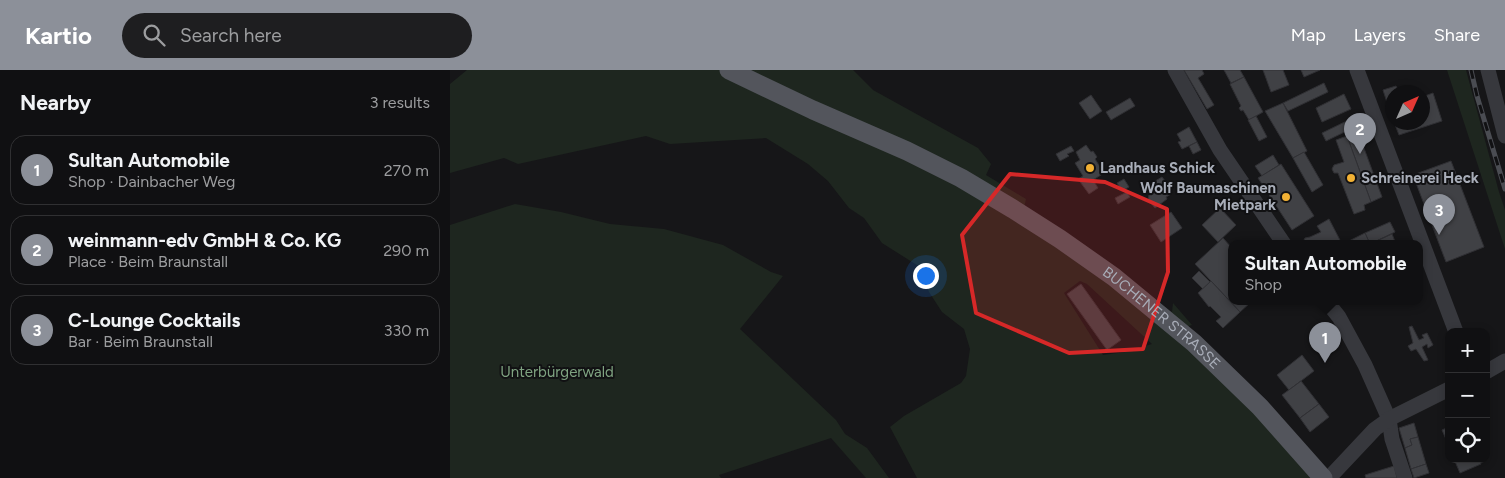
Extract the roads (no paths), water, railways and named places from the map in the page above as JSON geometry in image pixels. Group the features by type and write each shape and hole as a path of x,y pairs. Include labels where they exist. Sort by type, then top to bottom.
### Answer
{"main road":[{"name":"BUCHENER STRASSE","path":"729,70 813,110 907,151 975,187 1060,239 1114,277 1194,343 1260,407 1323,478"}],"street":[{"path":"1175,70 1220,150 1281,240"},
{"path":"1357,70 1421,240"},
{"path":"1488,70 1505,136"},
{"path":"1423,245 1454,328"},
{"path":"1329,305 1339,317 1365,365 1389,419 1392,439 1404,478"},
{"path":"1490,370 1505,361"},
{"path":"1329,478 1375,429 1389,419 1445,391"}],"railway":[{"path":"1471,70 1505,189"}],"place":[{"name":"weinmann-edv GmbH & Co. KG","path":"1360,154"},
{"name":"Landhaus Schick","path":"1090,168"},
{"name":"Schreinerei Heck","path":"1351,178"},
{"name":"Wolf Baumaschinen Mietpark","path":"1286,197"},
{"name":"C-Lounge Cocktails","path":"1439,235"},
{"name":"Sultan Automobile","path":"1325,363"}],"park label":[{"name":"Unterbürgerwald","path":"557,372"}]}
